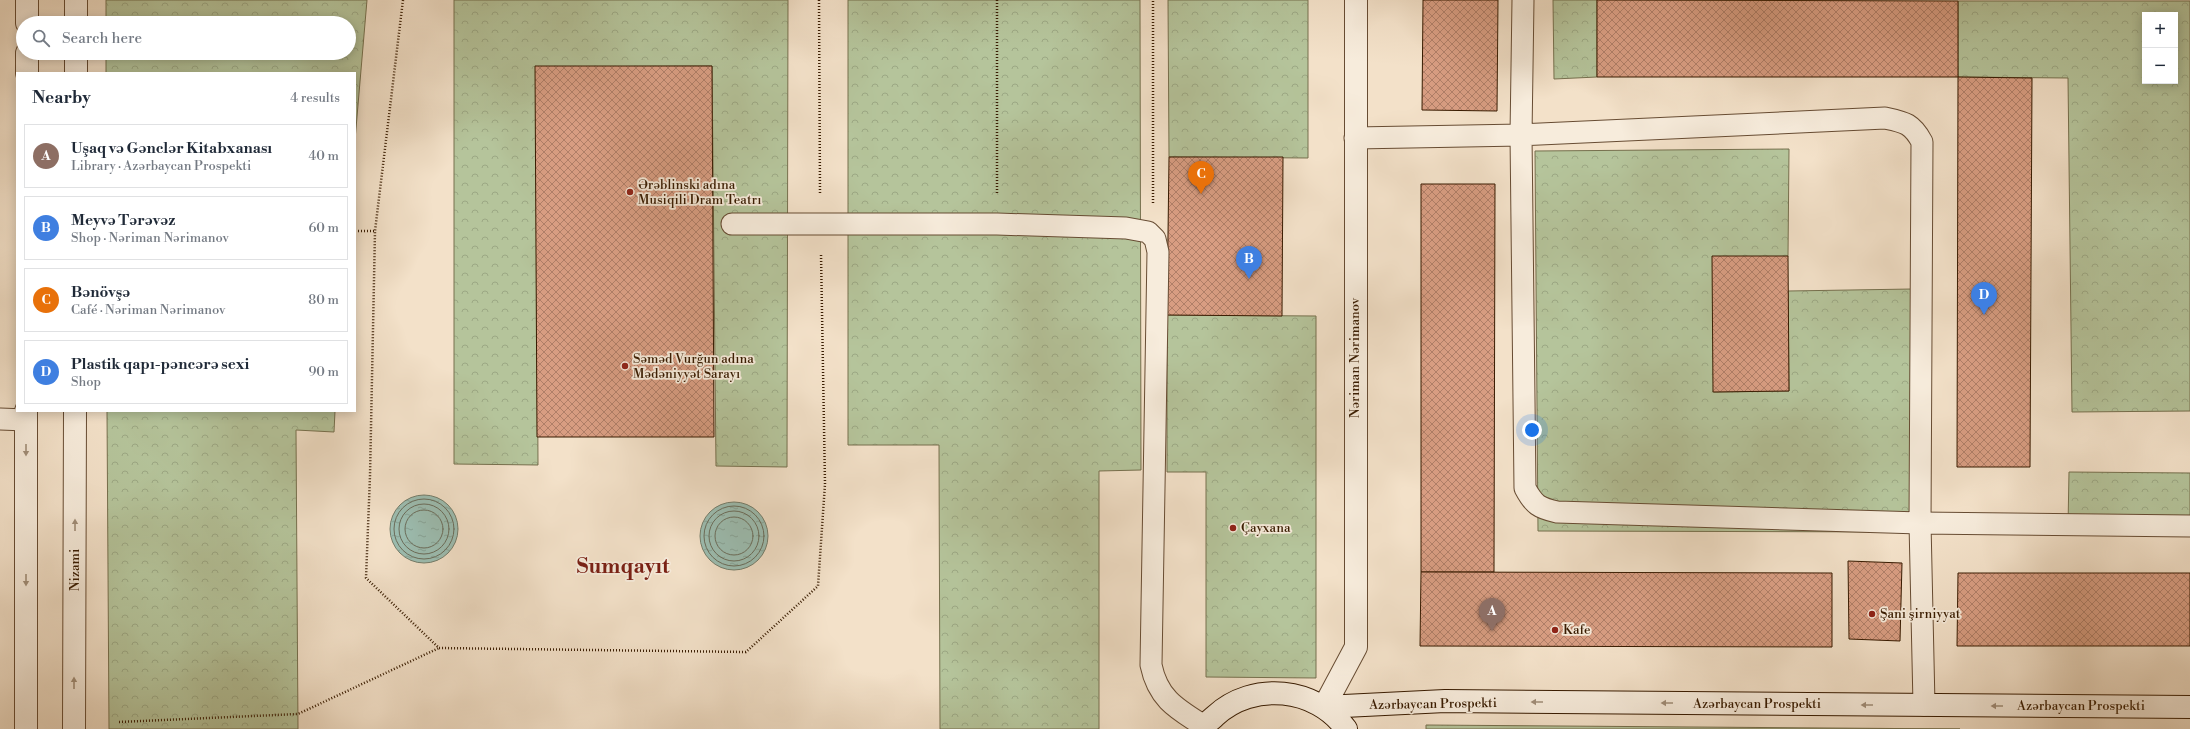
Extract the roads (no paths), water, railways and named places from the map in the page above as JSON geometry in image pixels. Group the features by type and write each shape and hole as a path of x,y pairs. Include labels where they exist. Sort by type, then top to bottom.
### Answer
{"street":[{"path":"27,0 27,16"},
{"path":"76,0 76,16"},
{"name":"Nəriman Nərimanov","path":"1324,707 1356,647 1356,0"},
{"path":"27,60 27,72"},
{"path":"76,60 76,72"},
{"name":"Nizami","path":"74,729 75,412"},
{"path":"26,415 26,729"},
{"path":"1203,728 1223,708 1247,696 1274,692 1300,696 1324,707 1346,729"},
{"name":"Azərbaycan Prospekti","path":"1324,707 1445,702 2190,707"}],"lane":[{"path":"1522,0 1521,135 1525,488 1531,500 1542,508 1558,512 1920,523 2190,526"},
{"path":"1355,138 1521,135 1884,118 1900,121 1914,128 1922,142 1920,523 1924,705"},
{"path":"732,224 997,224 1126,228 1148,232 1155,239 1158,252 1151,665 1154,680 1163,696 1179,711 1203,728"},
{"path":"0,420 26,415"}],"water":[{"path":"424,495 437,498 448,505 455,516 458,529 455,542 448,553 437,560 424,563 411,560 400,553 393,542 390,529 393,516 400,505 411,498"},
{"path":"734,502 747,505 758,512 765,523 768,536 765,549 758,560 747,567 734,570 721,567 710,560 703,549 700,536 703,523 710,512 721,505"}],"place":[{"name":"Ərəblinski adına Musiqili Dram Teatrı","path":"630,192"},
{"name":"Bənövşə","path":"1201,194"},
{"name":"Meyvə Tərəvəz","path":"1249,279"},
{"name":"Plastik qapı-pəncərə sexi","path":"1984,315"},
{"name":"Səməd Vurğun adına Mədəniyyət Sarayı","path":"625,366"},
{"name":"Çayxana","path":"1233,528"},
{"name":"Şani şirniyyat","path":"1872,614"},
{"name":"Kafe","path":"1555,630"},
{"name":"Uşaq və Gənclər Kitabxanası","path":"1492,631"}],"district":[{"name":"Sumqayıt","path":"623,567"}]}
